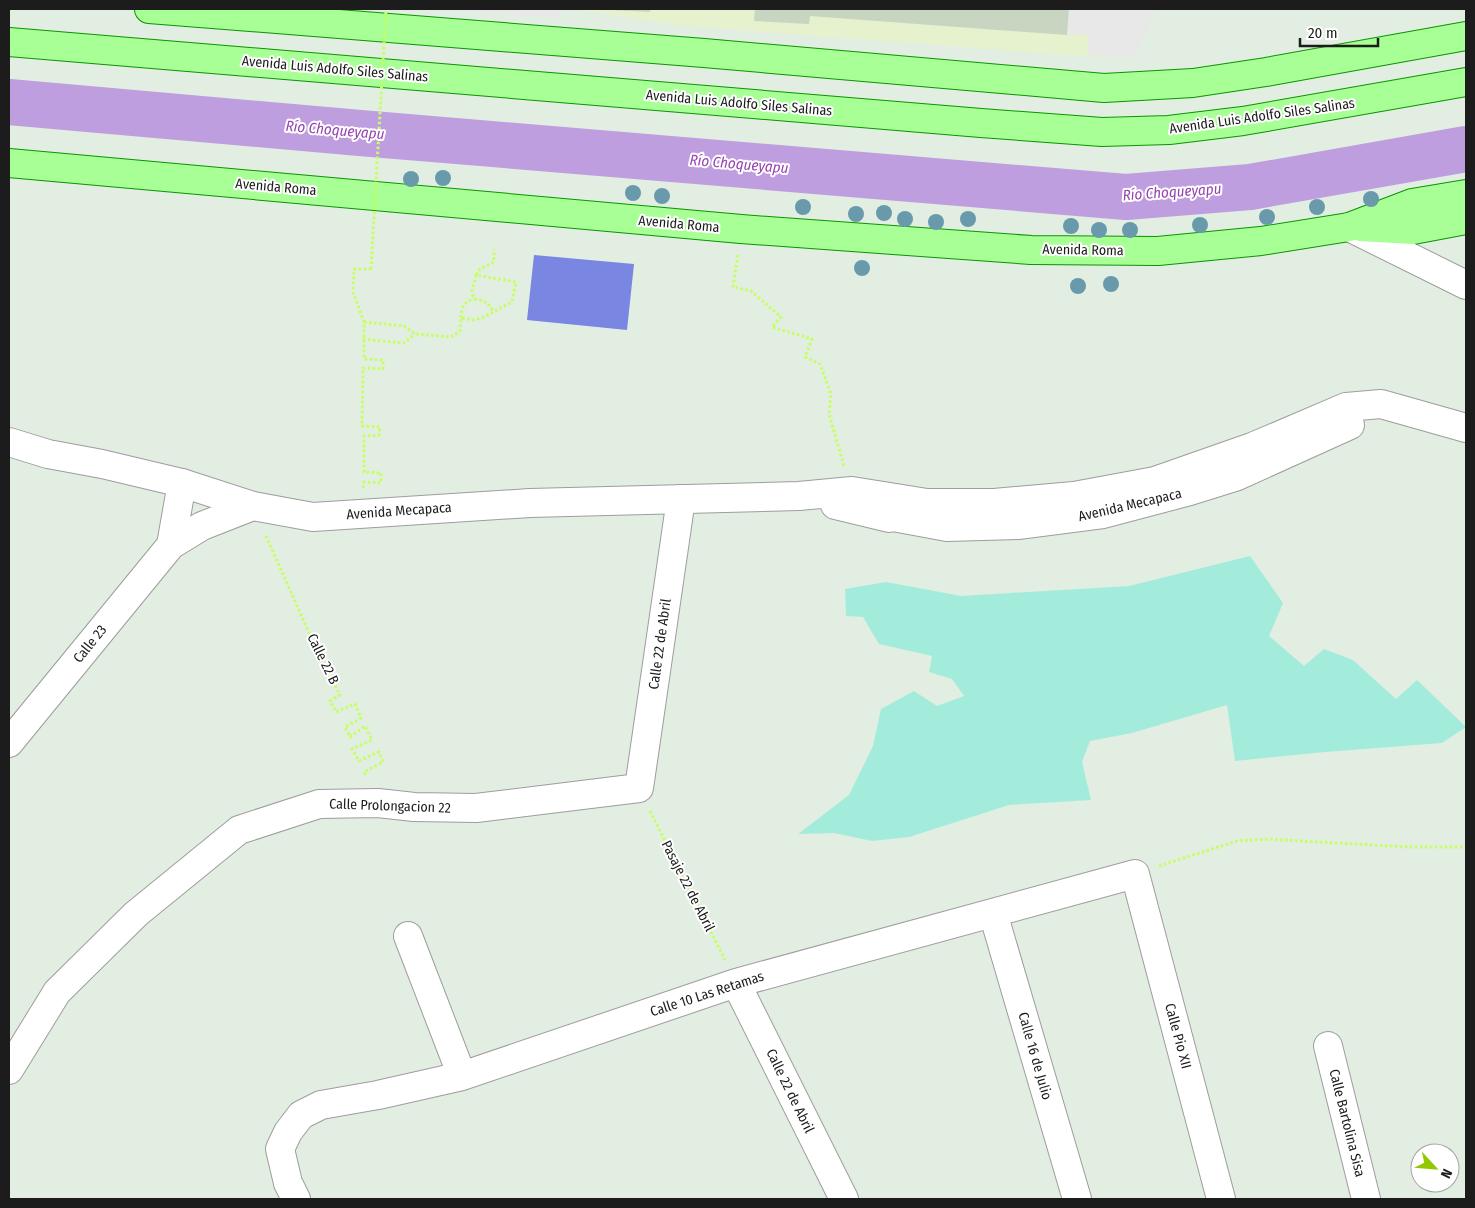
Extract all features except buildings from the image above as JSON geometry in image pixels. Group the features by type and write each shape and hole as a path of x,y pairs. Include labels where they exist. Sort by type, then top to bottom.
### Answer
{"main road":[{"path":"149,9 704,53 1104,88 1194,82 1238,76 1466,36"},
{"name":"Avenida Luis Adolfo Siles Salinas","path":"9,42 1102,132 1169,130 1243,121 1466,82"},
{"name":"Avenida Roma","path":"9,163 742,230 1031,250 1158,251 1261,242 1349,227 1412,203 1466,194"},
{"name":"Avenida Roma","path":"1349,227 1413,230 1466,220"}],"street":[{"path":"1349,227 1466,285"},
{"name":"Avenida Mecapaca","path":"9,442 48,454 102,464 182,483 253,506 312,516 530,503 799,496 852,491 927,503 994,503 1074,496 1155,481 1252,447 1346,407 1380,404 1466,428"},
{"name":"Avenida Mecapaca","path":"799,496 890,518 947,527 1018,525 1065,519 1103,514 1235,477 1351,425 1390,422 1420,415"},
{"name":"Calle 23","path":"171,545 182,483"},
{"name":"Calle 22 de Abril","path":"639,788 681,499"},
{"name":"Calle 23","path":"9,743 171,545 202,526 253,506"},
{"name":"Calle Prolongacion 22","path":"9,1070 58,992 136,914 239,830 319,804 378,803 414,807 476,808 639,788"},
{"name":"Calle 10 Las Retamas","path":"296,1199 288,1184 280,1149 288,1132 301,1115 321,1105 378,1095 462,1076 736,983 1135,874"},
{"name":"Calle Pio XII","path":"1135,874 1221,1199"},
{"name":"Calle 16 de Julio","path":"993,912 1077,1199"},
{"path":"408,936 462,1076"},
{"name":"Calle 22 de Abril","path":"736,983 844,1199"},
{"name":"Calle Bartolina Sisa","path":"1328,1046 1366,1199"}],"path":[{"path":"358,514 364,482 381,483 381,473 364,472 364,436 379,436 380,427 362,426 363,368 383,369 383,360 364,359 364,322 353,292 354,268 370,269 386,9"},
{"path":"742,230 732,287 751,291 781,317 772,327 812,339 805,356 820,364 831,394 829,414 852,491"},
{"path":"474,299 472,291 476,275 480,270 494,262 494,249"},
{"path":"461,318 474,320 512,302 516,282 476,275"},
{"path":"364,322 404,326 415,334 451,337 460,331 461,311 469,300 474,299 486,302 491,306 493,312"},
{"path":"364,340 404,343 415,334"},
{"name":"Calle 22 B","path":"253,506 322,662 340,694 330,701 336,712 355,704 361,718 345,727 350,736 366,726 372,740 352,749 359,761 378,752 383,762 364,772 378,803"},
{"name":"Pasaje 22 de Abril","path":"639,788 736,983"},
{"path":"1135,874 1236,841 1265,839 1409,847 1466,847"}],"shaded area":[{"path":"446,9 553,9 561,18"},
{"path":"579,9 1157,9 1135,57 1069,55 687,26"},
{"path":"1069,9 1157,9 1135,57 1089,55 1087,34 1067,35"},
{"path":"534,255 634,264 627,330 527,320"},
{"path":"1250,556 1283,603 1269,636 1304,666 1324,649 1353,660 1396,699 1417,680 1466,727 1442,743 1235,761 1227,705 1132,733 1090,741 1082,762 1091,800 1009,805 909,837 872,841 834,833 798,834 849,795 873,746 881,709 914,691 937,706 964,696 952,679 929,672 932,656 879,644 863,617 846,616 845,589 886,582 961,596 1129,586"}],"waterway":[{"name":"Río Choqueyapu","path":"9,102 1126,197 1250,187 1466,149"}]}
